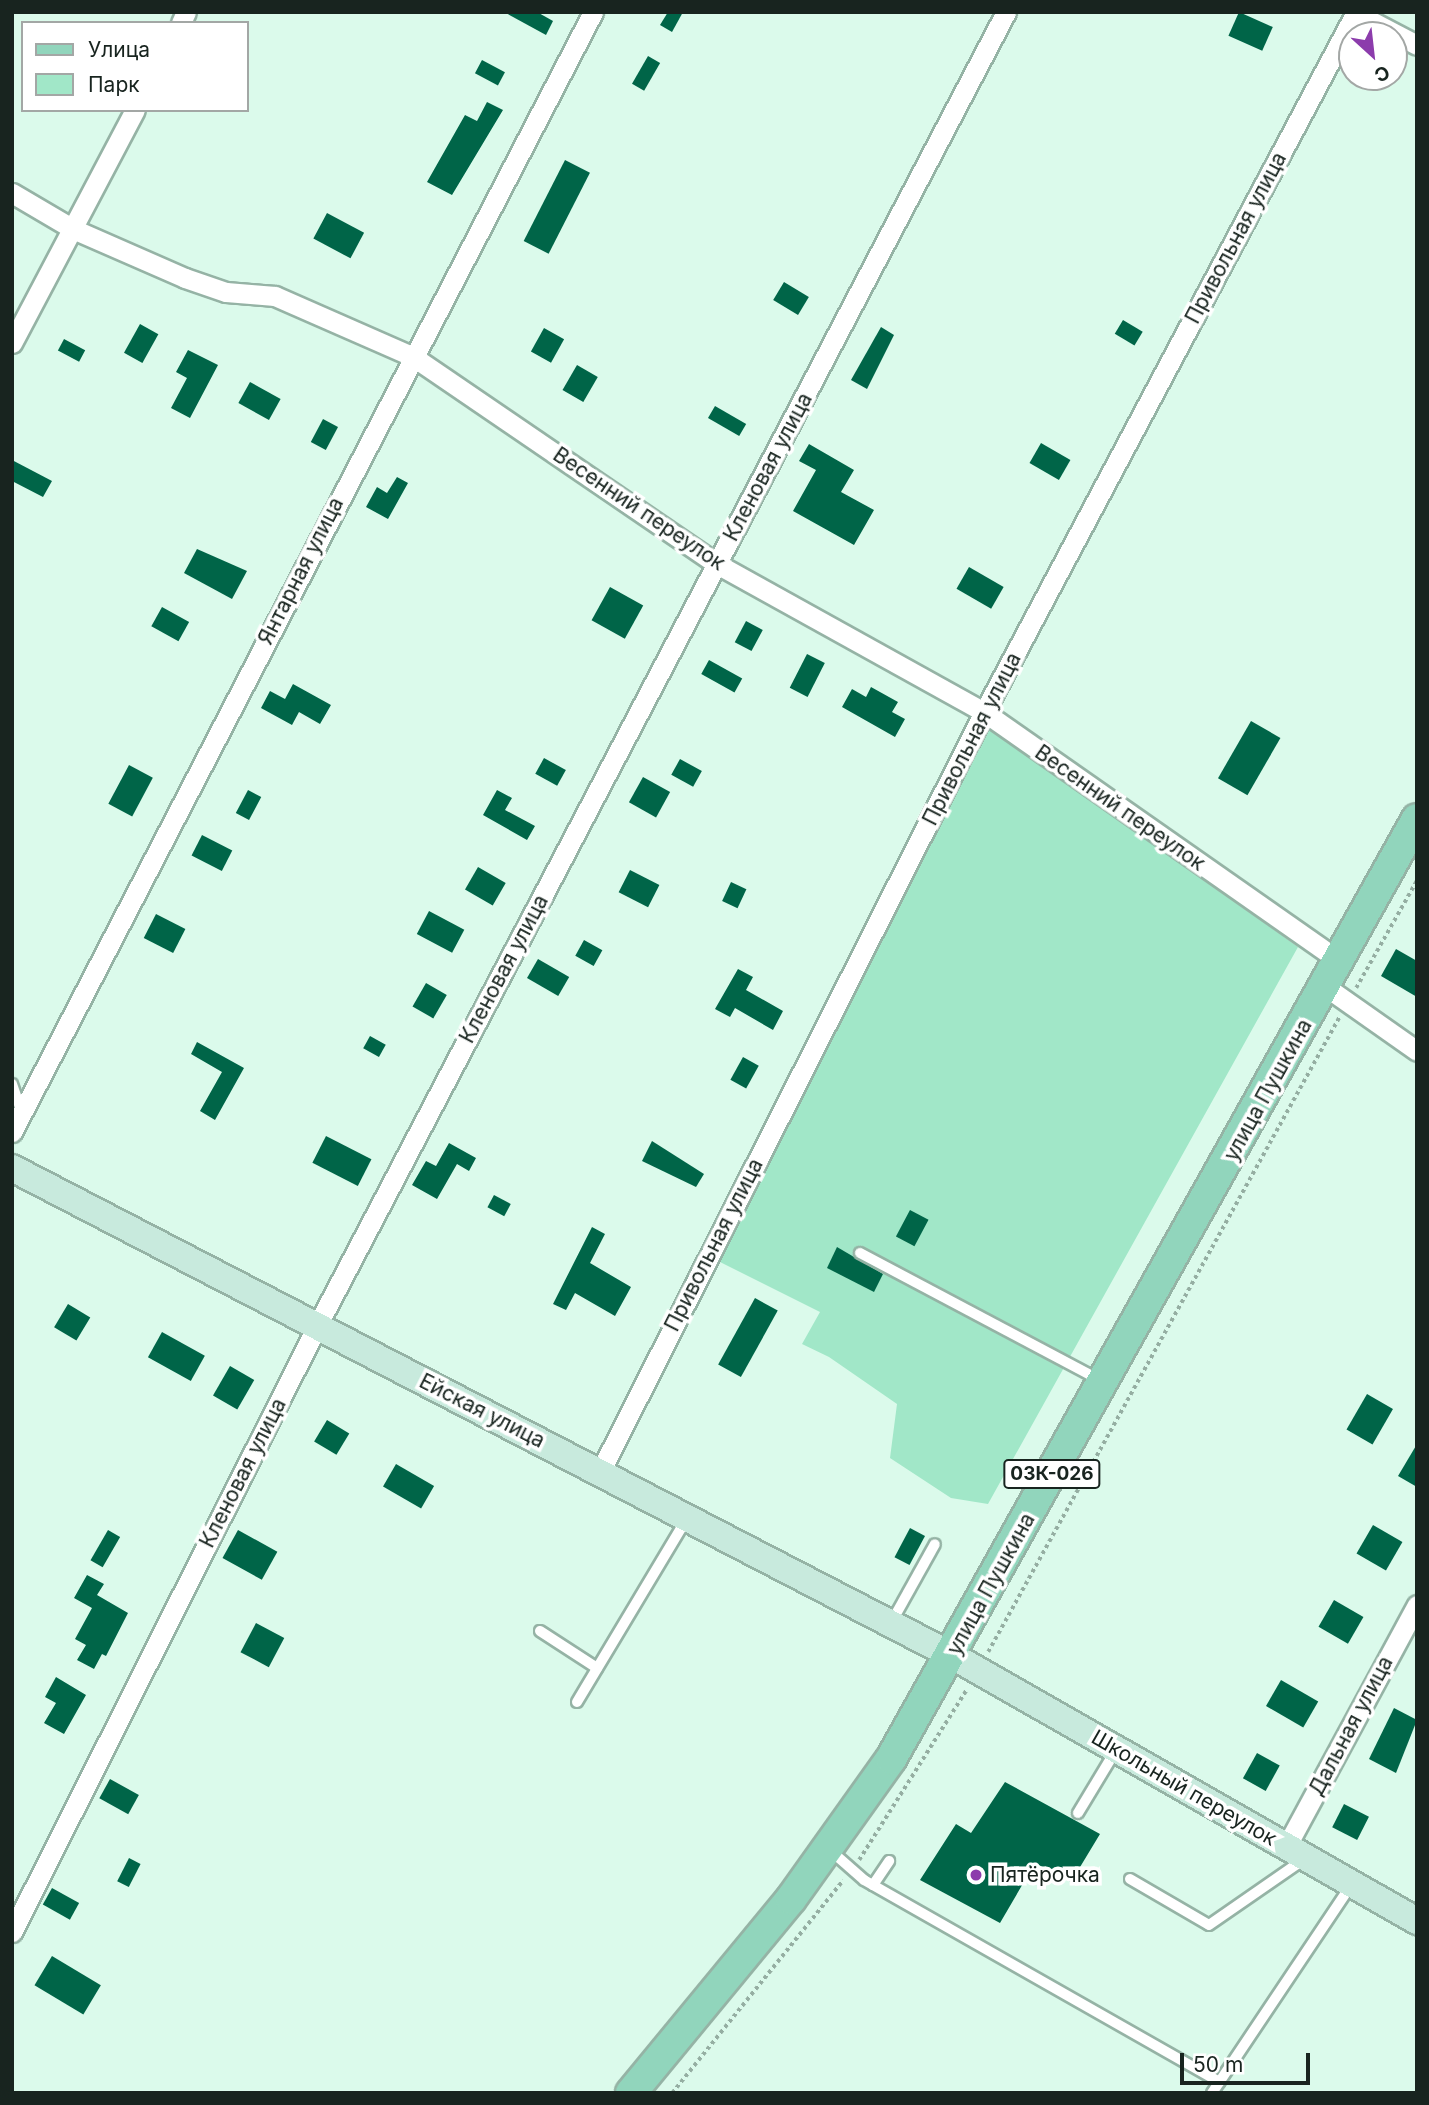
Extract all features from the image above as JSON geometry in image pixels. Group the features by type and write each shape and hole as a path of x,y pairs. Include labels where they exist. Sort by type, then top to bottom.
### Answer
{"main road":[{"name":"улица Пушкина","path":"631,2093 828,1849 891,1759 1340,961 1417,819"}],"street":[{"name":"Янтарная улица","path":"12,1132 412,356 593,12"},
{"name":"Кленовая улица","path":"12,1932 317,1326 1006,12"},
{"path":"1355,13 1417,45"},
{"name":"Привольная улица","path":"600,1472 984,712 1355,13"},
{"path":"12,344 134,112"},
{"name":"Весенний переулок","path":"12,193 73,229 226,292 275,296 412,356 717,564 984,712 1340,961"},
{"path":"1326,986 1417,1051"},
{"name":"Ейская улица","path":"12,1168 951,1655"},
{"name":"Дальная улица","path":"1296,1852 1417,1605"},
{"name":"Школьный переулок","path":"951,1655 1417,1921"}],"lane":[{"path":"12,1084 22,1114"},
{"path":"860,1253 1104,1382"},
{"path":"577,1702 688,1517"},
{"path":"890,1623 935,1544"},
{"path":"540,1632 597,1668"},
{"path":"1079,1813 1116,1749"},
{"path":"828,1849 873,1885 1220,2082"},
{"path":"1130,1879 1209,1925 1296,1852"},
{"path":"873,1885 889,1861"},
{"path":"1213,2093 1352,1884"}],"green space":[{"path":"995,728 1298,947 988,1504 951,1498 890,1458 897,1404 829,1357 802,1344 820,1312 720,1262 986,730"}],"building":[{"path":"504,12 537,12 553,21 546,35"},
{"path":"668,12 683,12 672,32 660,25"},
{"path":"1239,12 1273,27 1262,51 1228,36"},
{"path":"648,56 660,63 644,91 632,84"},
{"path":"482,60 505,72 498,85 475,73"},
{"path":"487,102 503,110 452,195 427,182 465,115 477,121"},
{"path":"565,160 590,173 549,254 524,241"},
{"path":"327,213 364,233 350,258 313,239"},
{"path":"784,282 809,297 798,315 773,300"},
{"path":"1123,320 1143,332 1134,346 1115,334"},
{"path":"140,324 158,334 142,363 124,353"},
{"path":"881,327 894,335 867,389 851,380"},
{"path":"544,328 564,339 551,363 531,352"},
{"path":"64,339 85,350 79,362 58,350"},
{"path":"188,350 218,365 190,418 171,408 187,378 176,372"},
{"path":"577,365 598,377 583,402 562,390"},
{"path":"250,382 281,399 269,420 238,403"},
{"path":"715,406 746,424 739,436 708,418"},
{"path":"323,419 338,427 326,450 311,442"},
{"path":"1041,443 1070,460 1059,480 1030,463"},
{"path":"809,444 854,470 841,492 874,510 854,545 793,511 816,470 799,461"},
{"path":"12,460 52,481 43,497 12,481"},
{"path":"397,477 408,483 388,519 366,507 377,487 387,493"},
{"path":"197,549 247,571 232,599 184,573"},
{"path":"969,567 1004,587 991,609 956,589"},
{"path":"610,587 643,605 625,639 592,620"},
{"path":"162,607 189,622 178,641 151,626"},
{"path":"746,621 763,630 752,651 735,642"},
{"path":"807,654 825,663 808,697 790,688"},
{"path":"709,660 742,678 734,692 701,674"},
{"path":"293,684 331,705 320,724 299,712 292,725 261,708 270,691 285,699"},
{"path":"871,687 898,702 892,712 905,719 895,737 842,707 852,689 866,697"},
{"path":"1251,721 1280,738 1247,795 1218,778"},
{"path":"544,758 566,770 557,786 535,774"},
{"path":"680,759 702,771 693,787 671,775"},
{"path":"129,765 153,778 132,817 108,804"},
{"path":"643,777 670,792 656,817 629,802"},
{"path":"248,790 261,797 249,820 236,813"},
{"path":"497,790 512,798 505,810 535,826 527,840 483,815"},
{"path":"202,835 232,850 222,871 192,855"},
{"path":"478,867 506,883 493,906 465,890"},
{"path":"630,870 659,885 648,907 619,892"},
{"path":"731,882 746,889 738,908 722,901"},
{"path":"429,911 464,930 452,953 417,934"},
{"path":"156,914 185,929 173,953 144,938"},
{"path":"584,940 602,950 594,966 575,956"},
{"path":"1396,949 1417,961 1417,997 1381,976"},
{"path":"538,959 569,977 558,996 527,978"},
{"path":"738,969 753,977 746,990 783,1011 773,1030 735,1008 730,1017 715,1009"},
{"path":"426,983 447,995 433,1018 412,1006"},
{"path":"370,1036 386,1045 379,1057 363,1048"},
{"path":"197,1042 244,1068 215,1120 200,1111 222,1072 191,1054"},
{"path":"743,1057 759,1066 746,1088 730,1080"},
{"path":"326,1136 371,1159 358,1186 312,1163"},
{"path":"652,1141 704,1174 696,1187 642,1161"},
{"path":"449,1143 476,1158 469,1171 457,1164 437,1199 412,1185 426,1161 436,1166"},
{"path":"494,1195 511,1204 504,1216 487,1207"},
{"path":"910,1210 929,1220 914,1246 896,1236"},
{"path":"592,1227 605,1234 590,1263 631,1287 615,1316 575,1293 566,1310 553,1304"},
{"path":"837,1247 883,1274 874,1292 827,1268"},
{"path":"755,1298 778,1311 741,1377 718,1364"},
{"path":"68,1304 90,1317 76,1341 54,1327"},
{"path":"162,1332 205,1356 191,1381 148,1357"},
{"path":"230,1366 254,1380 237,1409 213,1395"},
{"path":"1367,1394 1393,1409 1372,1445 1346,1430"},
{"path":"327,1420 349,1433 336,1455 314,1441"},
{"path":"1417,1444 1417,1487 1398,1476"},
{"path":"396,1464 434,1486 421,1509 383,1487"},
{"path":"1373,1525 1402,1542 1386,1571 1356,1554"},
{"path":"910,1528 925,1536 910,1565 895,1557"},
{"path":"108,1530 120,1537 103,1567 90,1560"},
{"path":"238,1530 277,1552 262,1580 222,1558"},
{"path":"87,1575 104,1584 97,1595 128,1613 106,1656 102,1654 94,1669 77,1660 86,1645 75,1639 92,1608 74,1598"},
{"path":"1334,1600 1363,1617 1348,1644 1318,1627"},
{"path":"256,1623 284,1638 269,1667 241,1652"},
{"path":"56,1677 86,1695 64,1734 44,1723 56,1703 45,1697"},
{"path":"1281,1680 1318,1702 1303,1727 1266,1706"},
{"path":"1394,1708 1417,1720 1396,1773 1369,1759"},
{"path":"1257,1753 1280,1766 1266,1791 1243,1778"},
{"path":"110,1779 139,1795 128,1814 99,1798"},
{"path":"1005,1782 1100,1834 1071,1882 1035,1863 1000,1923 920,1880 956,1824 971,1833"},
{"path":"1344,1804 1369,1817 1357,1840 1332,1827"},
{"path":"129,1858 141,1864 129,1887 117,1881"},
{"path":"52,1888 79,1903 70,1920 43,1905"},
{"path":"52,1956 101,1985 83,2015 34,1985"}],"place":[{"name":"Пятёрочка","path":"976,1875"}]}
